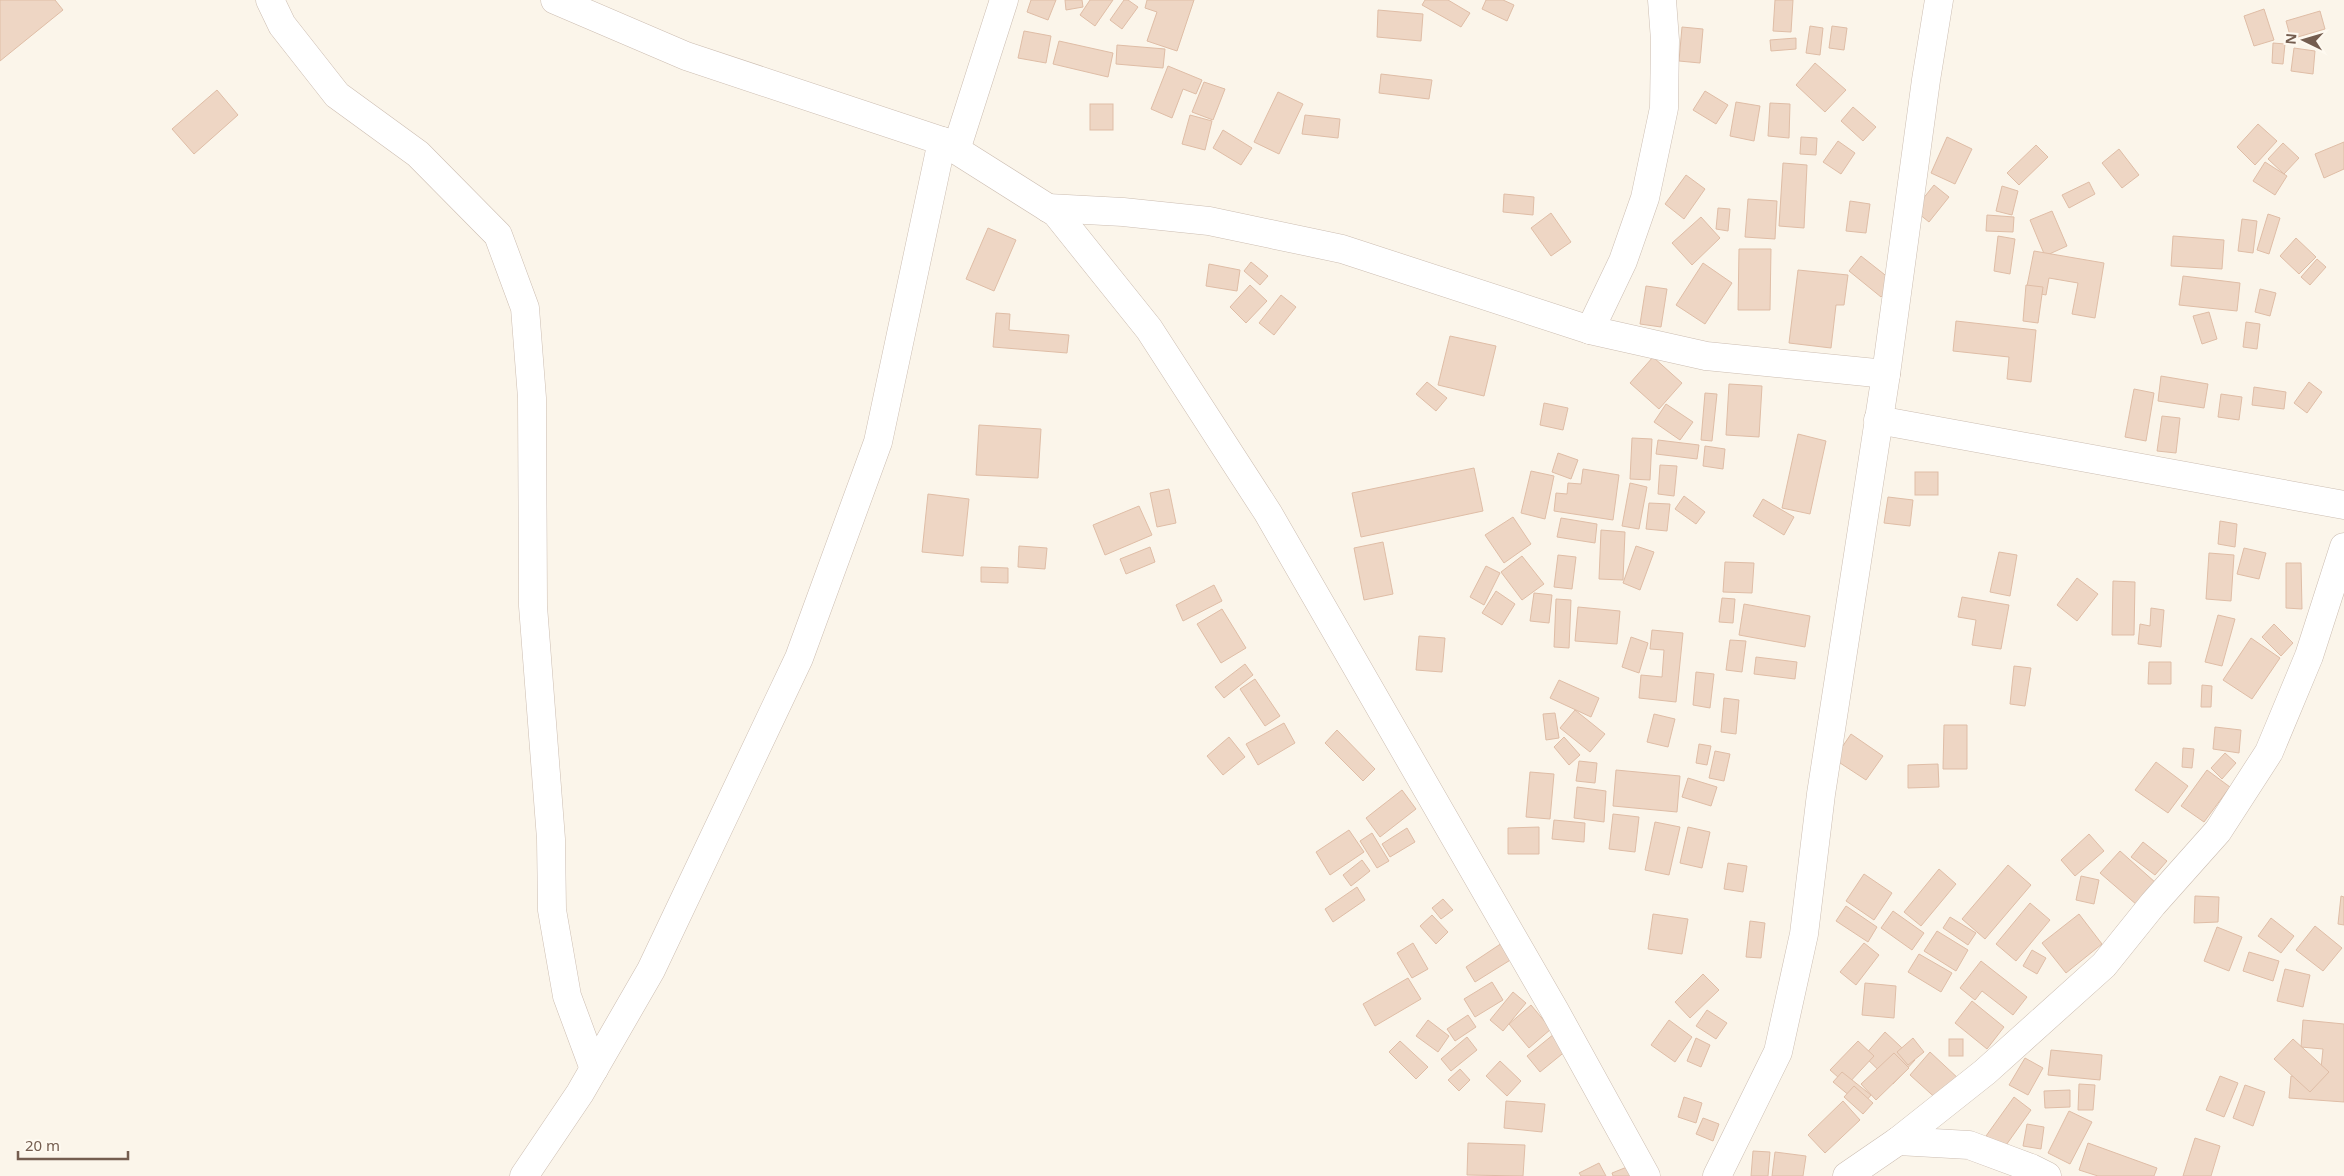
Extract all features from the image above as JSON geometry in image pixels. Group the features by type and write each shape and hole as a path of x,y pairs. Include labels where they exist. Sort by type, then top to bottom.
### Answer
{"street":[{"path":"270,0 282,25 338,95 418,154 498,235 525,308 532,398 533,606 550,839 552,910 567,996 594,1069"},
{"path":"555,0 686,56 949,146 1056,213 1149,330 1268,513 1555,1011 1646,1176"},
{"path":"524,1176 580,1093 651,970 799,658 878,442 949,146 1004,0"},
{"path":"1590,330 1623,261 1645,198 1664,108 1665,40 1662,0"},
{"path":"1717,1176 1778,1052 1804,934 1821,794 1886,374 1926,80 1939,0"},
{"path":"1048,208 1123,212 1209,221 1342,249 1590,330 1706,356 1886,374"},
{"path":"1878,420 2344,505"},
{"path":"1847,1176 1898,1142 1986,1072 2104,965 2153,904 2218,831 2269,752 2309,656 2344,547"},
{"path":"1898,1142 1969,1145 2031,1168 2047,1176"}],"building":[{"path":"0,0 55,0 63,10 0,61"},
{"path":"1031,0 1056,0 1048,20 1027,12"},
{"path":"1065,0 1082,0 1083,7 1066,10"},
{"path":"1090,0 1113,0 1095,26 1080,15"},
{"path":"1124,0 1128,0 1138,7 1122,29 1110,20"},
{"path":"1147,0 1194,0 1177,51 1147,41 1157,12 1145,8"},
{"path":"1425,0 1448,0 1470,13 1461,27 1422,5"},
{"path":"1486,0 1503,0 1514,5 1507,21 1482,9"},
{"path":"1775,0 1793,0 1791,32 1773,31"},
{"path":"2264,9 2274,40 2254,46 2244,16"},
{"path":"1378,10 1423,14 1421,41 1377,37"},
{"path":"2320,11 2325,29 2291,39 2286,21"},
{"path":"1810,26 1823,28 1820,55 1806,53"},
{"path":"1832,26 1847,28 1844,50 1829,48"},
{"path":"1682,27 1703,29 1700,63 1679,61"},
{"path":"1024,31 1051,36 1046,63 1018,58"},
{"path":"1796,38 1796,49 1771,51 1770,40"},
{"path":"1059,41 1113,53 1108,77 1053,64"},
{"path":"2273,43 2285,44 2283,64 2272,63"},
{"path":"1117,45 1165,49 1163,68 1116,64"},
{"path":"2294,48 2315,51 2313,74 2291,71"},
{"path":"1815,63 1846,90 1825,112 1796,85"},
{"path":"1168,66 1202,80 1196,94 1183,89 1172,118 1151,109"},
{"path":"1381,74 1432,80 1429,99 1379,93"},
{"path":"1204,82 1225,89 1213,120 1192,112"},
{"path":"217,90 238,115 194,154 172,129"},
{"path":"1705,91 1728,105 1716,124 1693,110"},
{"path":"1278,92 1303,104 1279,154 1254,142"},
{"path":"1736,102 1760,106 1754,141 1730,136"},
{"path":"1770,103 1790,104 1789,138 1768,136"},
{"path":"1090,104 1113,104 1113,130 1090,130"},
{"path":"1853,107 1876,127 1863,141 1841,121"},
{"path":"1190,115 1212,121 1205,150 1182,144"},
{"path":"1305,115 1340,119 1338,138 1302,134"},
{"path":"2258,124 2277,141 2255,165 2237,147"},
{"path":"1223,130 1252,148 1241,165 1213,148"},
{"path":"1801,137 1817,138 1816,155 1800,154"},
{"path":"1947,137 1972,149 1955,184 1931,173"},
{"path":"1838,141 1855,153 1841,174 1823,162"},
{"path":"2344,142 2344,169 2324,178 2315,154"},
{"path":"2283,143 2299,158 2284,174 2268,159"},
{"path":"2036,145 2048,157 2019,185 2007,173"},
{"path":"2119,149 2139,175 2122,188 2102,163"},
{"path":"2265,162 2287,176 2275,195 2253,181"},
{"path":"1783,163 1807,165 1804,228 1779,226"},
{"path":"1686,175 1705,189 1684,219 1665,204"},
{"path":"2089,182 2095,194 2069,208 2062,195"},
{"path":"1934,185 1949,197 1929,222 1914,210"},
{"path":"2002,186 2018,191 2012,215 1996,211"},
{"path":"1504,194 1534,197 1533,215 1503,212"},
{"path":"1748,199 1777,201 1775,239 1745,237"},
{"path":"1850,201 1870,204 1866,233 1846,231"},
{"path":"1718,208 1730,209 1728,231 1716,229"},
{"path":"2052,211 2067,246 2045,256 2030,220"},
{"path":"1551,213 1571,242 1551,256 1531,228"},
{"path":"2268,214 2280,218 2269,254 2257,250"},
{"path":"1987,215 2014,217 2013,232 1986,231"},
{"path":"1701,217 1720,238 1692,265 1672,243"},
{"path":"2242,219 2257,221 2253,253 2238,251"},
{"path":"988,228 1016,240 994,291 966,279"},
{"path":"1998,236 2015,239 2010,274 1994,271"},
{"path":"2173,236 2224,240 2222,269 2171,266"},
{"path":"2296,238 2316,257 2299,274 2280,256"},
{"path":"1739,249 1771,249 1770,310 1738,310"},
{"path":"2034,251 2104,263 2095,318 2072,314 2078,283 2049,278 2046,295 2026,291"},
{"path":"1861,256 1894,282 1881,297 1849,271"},
{"path":"2317,259 2326,267 2310,285 2301,277"},
{"path":"1251,262 1268,276 1260,285 1244,271"},
{"path":"1703,263 1732,283 1705,324 1676,305"},
{"path":"1209,264 1240,270 1237,291 1206,286"},
{"path":"1798,270 1848,275 1844,305 1836,305 1831,348 1789,343"},
{"path":"2183,276 2240,283 2237,311 2179,305"},
{"path":"1250,285 1267,301 1246,323 1230,307"},
{"path":"2026,285 2043,287 2038,323 2023,321"},
{"path":"1646,286 1667,289 1661,327 1640,324"},
{"path":"2260,289 2276,293 2270,316 2255,312"},
{"path":"1281,295 1296,307 1274,335 1259,323"},
{"path":"2209,312 2217,339 2202,344 2193,316"},
{"path":"996,313 1010,314 1009,330 1069,335 1067,353 993,347"},
{"path":"1956,321 2036,330 2031,382 2007,379 2009,357 1953,351"},
{"path":"2246,322 2260,324 2257,349 2243,347"},
{"path":"1450,336 1496,346 1484,396 1438,385"},
{"path":"1653,357 1682,383 1659,409 1630,383"},
{"path":"2161,376 2208,384 2204,408 2158,401"},
{"path":"1427,382 1447,398 1436,411 1416,394"},
{"path":"2309,382 2322,392 2307,413 2294,403"},
{"path":"1729,384 1762,386 1759,437 1726,435"},
{"path":"2254,387 2286,392 2284,409 2252,405"},
{"path":"2134,389 2154,393 2146,441 2125,437"},
{"path":"1705,393 1717,394 1712,441 1701,440"},
{"path":"2221,394 2242,397 2239,420 2218,417"},
{"path":"1544,403 1568,408 1563,430 1540,425"},
{"path":"1666,404 1693,422 1680,440 1654,422"},
{"path":"2162,416 2180,418 2176,453 2157,451"},
{"path":"979,425 1041,429 1038,478 976,475"},
{"path":"1798,434 1826,441 1810,514 1782,508"},
{"path":"1632,438 1652,439 1650,480 1630,479"},
{"path":"1658,440 1699,445 1697,459 1656,454"},
{"path":"1705,446 1725,449 1723,469 1703,466"},
{"path":"1558,453 1578,460 1571,479 1552,472"},
{"path":"1660,465 1677,466 1674,496 1658,494"},
{"path":"1474,468 1483,511 1361,537 1352,493"},
{"path":"1583,469 1619,475 1613,520 1554,511 1556,493 1567,494 1568,483 1581,484"},
{"path":"1531,471 1554,476 1545,519 1521,513"},
{"path":"1915,472 1938,472 1938,495 1915,495"},
{"path":"1630,483 1647,487 1639,529 1622,526"},
{"path":"1169,489 1176,523 1157,527 1150,493"},
{"path":"928,494 969,499 963,556 922,552"},
{"path":"1684,496 1705,512 1696,524 1675,509"},
{"path":"1888,497 1913,500 1910,526 1884,523"},
{"path":"1763,499 1794,517 1784,535 1753,516"},
{"path":"1649,503 1670,504 1667,531 1646,529"},
{"path":"1139,506 1152,535 1105,555 1093,525"},
{"path":"1513,517 1531,544 1504,563 1485,535"},
{"path":"1561,518 1597,524 1595,543 1557,537"},
{"path":"2220,521 2237,524 2235,547 2218,544"},
{"path":"1601,530 1625,532 1623,580 1599,579"},
{"path":"1383,542 1393,594 1364,600 1354,548"},
{"path":"1019,546 1047,548 1045,569 1018,567"},
{"path":"1636,546 1654,552 1640,590 1623,583"},
{"path":"1150,547 1155,562 1126,574 1120,559"},
{"path":"2244,548 2266,553 2259,579 2237,574"},
{"path":"1999,552 2017,555 2010,596 1990,592"},
{"path":"2209,553 2234,555 2231,601 2206,599"},
{"path":"1558,555 1576,557 1572,589 1554,587"},
{"path":"1522,556 1544,584 1522,600 1501,572"},
{"path":"1725,562 1754,563 1752,593 1723,592"},
{"path":"2286,563 2301,563 2302,609 2286,608"},
{"path":"1486,566 1500,573 1484,605 1470,597"},
{"path":"981,567 1008,568 1008,583 981,582"},
{"path":"2077,578 2098,594 2077,621 2057,605"},
{"path":"2113,581 2135,582 2134,635 2112,635"},
{"path":"1214,585 1222,601 1183,621 1176,605"},
{"path":"1496,591 1515,604 1502,625 1482,613"},
{"path":"1534,593 1552,595 1549,623 1530,621"},
{"path":"1962,597 2009,605 2001,649 1972,645 1976,620 1958,617"},
{"path":"1722,598 1735,599 1733,623 1719,622"},
{"path":"1556,599 1571,600 1569,648 1554,647"},
{"path":"1744,604 1810,616 1805,647 1739,635"},
{"path":"1578,607 1620,611 1617,644 1575,641"},
{"path":"2151,608 2164,610 2161,647 2138,644 2140,624 2150,626"},
{"path":"1222,609 1246,648 1221,663 1197,624"},
{"path":"2218,615 2235,619 2222,666 2205,662"},
{"path":"2274,624 2293,643 2281,656 2262,637"},
{"path":"1652,630 1683,633 1676,702 1639,698 1641,675 1662,677 1664,650 1650,649"},
{"path":"1419,636 1445,638 1442,672 1416,670"},
{"path":"1631,637 1648,643 1639,673 1622,667"},
{"path":"2251,638 2280,658 2252,699 2223,680"},
{"path":"1730,640 1746,641 1742,672 1726,670"},
{"path":"1756,657 1797,662 1795,679 1754,674"},
{"path":"2149,662 2171,662 2171,684 2148,684"},
{"path":"1245,664 1253,675 1224,698 1215,687"},
{"path":"2014,666 2031,668 2025,706 2010,704"},
{"path":"1696,672 1714,674 1710,708 1693,705"},
{"path":"1255,679 1280,716 1265,726 1240,689"},
{"path":"1559,680 1599,698 1591,717 1550,698"},
{"path":"2202,685 2212,686 2211,707 2201,707"},
{"path":"1724,698 1739,700 1736,734 1721,732"},
{"path":"1575,710 1605,734 1590,752 1560,728"},
{"path":"1555,713 1559,738 1546,740 1543,714"},
{"path":"1654,714 1675,719 1668,747 1647,742"},
{"path":"1284,723 1295,743 1258,765 1246,744"},
{"path":"1944,725 1967,725 1967,769 1943,769"},
{"path":"2215,727 2241,730 2239,753 2213,749"},
{"path":"1337,730 1375,769 1363,781 1325,743"},
{"path":"1851,734 1883,756 1866,780 1834,759"},
{"path":"1229,737 1245,757 1223,775 1207,756"},
{"path":"1564,737 1580,755 1569,765 1554,747"},
{"path":"1699,744 1711,746 1707,765 1696,763"},
{"path":"2183,748 2194,749 2192,768 2182,767"},
{"path":"1715,751 1730,754 1724,781 1709,778"},
{"path":"2225,753 2236,763 2222,779 2211,768"},
{"path":"1579,761 1597,763 1595,783 1576,781"},
{"path":"2156,762 2188,786 2168,813 2135,790"},
{"path":"1938,764 1939,787 1908,788 1908,765"},
{"path":"1616,770 1680,776 1677,812 1613,806"},
{"path":"2207,770 2230,787 2204,822 2181,806"},
{"path":"1530,772 1554,774 1550,819 1526,817"},
{"path":"1688,778 1717,787 1711,806 1682,797"},
{"path":"1577,787 1606,791 1604,822 1574,818"},
{"path":"1402,790 1416,809 1380,837 1366,818"},
{"path":"1613,814 1639,817 1635,852 1609,849"},
{"path":"1554,820 1585,823 1584,842 1552,839"},
{"path":"1655,822 1680,827 1669,875 1645,870"},
{"path":"1539,827 1539,854 1508,854 1508,828"},
{"path":"1688,827 1710,832 1702,868 1680,863"},
{"path":"1407,828 1415,842 1390,857 1382,844"},
{"path":"1349,830 1364,852 1330,875 1316,852"},
{"path":"1372,833 1389,861 1377,868 1360,841"},
{"path":"2089,834 2104,851 2075,876 2061,860"},
{"path":"2143,842 2167,861 2155,875 2131,857"},
{"path":"2120,851 2156,883 2137,905 2100,873"},
{"path":"1362,860 1370,871 1351,886 1343,875"},
{"path":"1728,863 1747,866 1743,892 1724,889"},
{"path":"2008,865 2031,885 1985,939 1962,919"},
{"path":"1939,869 1956,884 1921,926 1904,912"},
{"path":"1864,874 1892,893 1874,920 1846,901"},
{"path":"2081,876 2099,880 2094,904 2076,900"},
{"path":"1357,887 1365,900 1333,922 1325,909"},
{"path":"2195,896 2219,897 2218,922 2194,923"},
{"path":"2341,896 2344,897 2344,925 2338,924"},
{"path":"1443,899 1453,910 1441,919 1432,908"},
{"path":"2030,903 2050,920 2016,961 1996,944"},
{"path":"1846,906 1877,927 1868,942 1836,921"},
{"path":"1893,911 1924,933 1912,950 1881,928"},
{"path":"1653,914 1688,919 1682,954 1648,949"},
{"path":"2079,914 2102,944 2066,973 2042,943"},
{"path":"1432,915 1448,932 1436,944 1420,926"},
{"path":"1950,917 1976,933 1968,945 1943,928"},
{"path":"2271,918 2294,936 2281,953 2258,936"},
{"path":"1750,921 1765,923 1761,958 1746,957"},
{"path":"2315,926 2342,948 2323,971 2296,950"},
{"path":"2217,927 2242,937 2229,971 2204,961"},
{"path":"1937,931 1968,950 1956,971 1924,951"},
{"path":"1413,943 1428,969 1412,978 1397,953"},
{"path":"1502,943 1512,959 1475,982 1466,967"},
{"path":"1864,943 1879,955 1856,985 1840,972"},
{"path":"2032,950 2046,958 2037,974 2023,966"},
{"path":"2249,952 2279,961 2273,981 2243,971"},
{"path":"1919,954 1952,973 1941,992 1908,972"},
{"path":"1981,961 2027,997 2013,1015 1982,991 1975,1000 1960,988"},
{"path":"2285,969 2310,975 2303,1007 2277,1001"},
{"path":"1703,974 1719,990 1690,1018 1675,1002"},
{"path":"1408,978 1421,999 1375,1026 1363,1004"},
{"path":"1492,982 1503,1000 1475,1017 1464,999"},
{"path":"1865,983 1896,986 1894,1018 1862,1015"},
{"path":"1513,992 1526,1003 1503,1031 1490,1020"},
{"path":"1972,1001 2004,1027 1987,1049 1955,1023"},
{"path":"1531,1005 1551,1029 1529,1048 1509,1024"},
{"path":"1707,1010 1727,1023 1716,1039 1696,1026"},
{"path":"1468,1015 1476,1027 1455,1041 1447,1029"},
{"path":"1428,1020 1449,1036 1438,1052 1416,1036"},
{"path":"1669,1020 1692,1037 1675,1062 1651,1045"},
{"path":"2303,1020 2344,1024 2344,1102 2289,1098 2291,1076 2320,1078 2323,1049 2301,1047"},
{"path":"1885,1032 1915,1060 1893,1084 1864,1056"},
{"path":"1554,1034 1567,1050 1540,1072 1527,1056"},
{"path":"1467,1037 1477,1050 1451,1071 1441,1059"},
{"path":"1696,1038 1710,1045 1701,1067 1687,1061"},
{"path":"1913,1038 1924,1052 1908,1065 1897,1052"},
{"path":"1949,1039 1963,1039 1963,1056 1949,1056"},
{"path":"2293,1039 2329,1072 2310,1092 2274,1059"},
{"path":"1400,1041 1428,1067 1416,1079 1389,1052"},
{"path":"1858,1041 1874,1056 1847,1085 1830,1070"},
{"path":"2051,1050 2102,1055 2100,1080 2048,1075"},
{"path":"1930,1052 1960,1080 1940,1102 1910,1075"},
{"path":"1894,1053 1909,1068 1876,1100 1861,1084"},
{"path":"2025,1058 2043,1068 2028,1095 2009,1085"},
{"path":"1500,1061 1521,1081 1507,1096 1486,1076"},
{"path":"1460,1069 1470,1080 1459,1091 1448,1080"},
{"path":"1842,1072 1871,1095 1862,1106 1833,1082"},
{"path":"2220,1076 2238,1083 2224,1117 2206,1110"},
{"path":"2079,1084 2095,1085 2093,1110 2078,1110"},
{"path":"2245,1085 2265,1092 2253,1126 2233,1118"},
{"path":"1854,1086 1873,1103 1863,1114 1844,1097"},
{"path":"2070,1090 2070,1107 2045,1108 2044,1091"},
{"path":"1684,1097 1702,1103 1696,1123 1678,1117"},
{"path":"2014,1097 2031,1110 2004,1148 1986,1136"},
{"path":"1506,1101 1545,1104 1542,1132 1504,1128"},
{"path":"1843,1101 1860,1120 1825,1153 1808,1135"},
{"path":"2069,1111 2092,1122 2070,1164 2048,1153"},
{"path":"1703,1118 1719,1124 1713,1141 1696,1134"},
{"path":"2027,1124 2044,1127 2041,1149 2023,1146"},
{"path":"2195,1138 2220,1146 2211,1176 2183,1176"},
{"path":"1468,1143 1525,1145 1523,1176 1467,1175"},
{"path":"2088,1143 2157,1168 2154,1176 2098,1176 2079,1170"},
{"path":"1753,1151 1770,1152 1768,1176 1751,1176"},
{"path":"1775,1152 1806,1156 1803,1176 1772,1176"},
{"path":"1599,1163 1606,1176 1581,1176 1579,1173"},
{"path":"1632,1165 1637,1176 1613,1176 1612,1173"}]}
